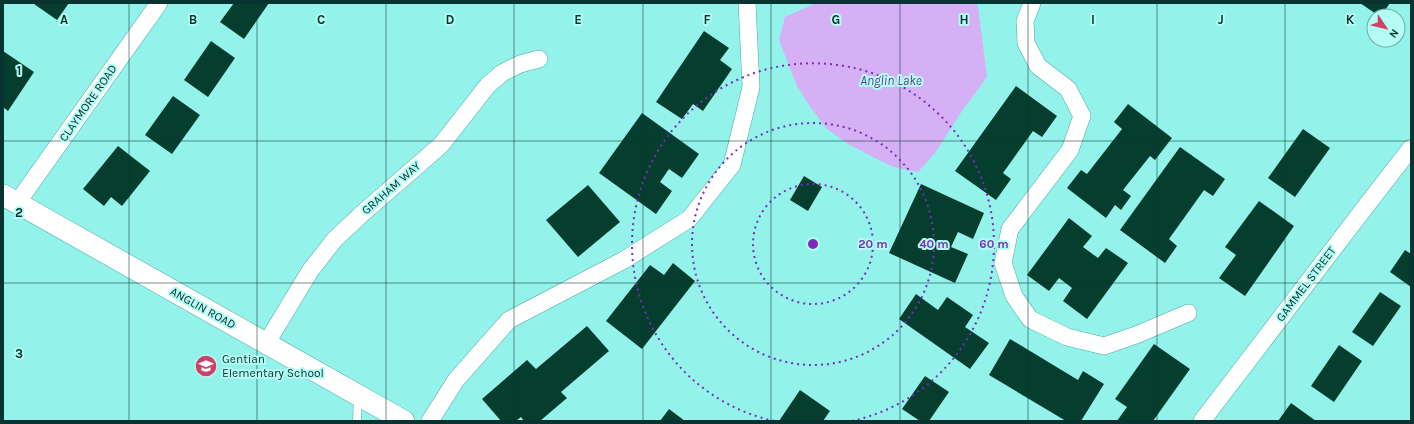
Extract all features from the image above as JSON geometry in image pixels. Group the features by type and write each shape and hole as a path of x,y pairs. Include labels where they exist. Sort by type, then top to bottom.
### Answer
{"street":[{"name":"CLAYMORE ROAD","path":"10,199 159,3"},
{"path":"430,421 456,380 509,320 624,260 688,219 732,165 751,87 747,3"},
{"path":"1032,3 1025,20 1026,43 1038,66 1068,89 1082,116 1070,150 1010,229 1003,263 1014,296 1030,319 1067,337 1104,346 1136,335 1188,313"},
{"name":"GRAHAM WAY","path":"266,344 310,271 335,239 440,145 488,85 502,73 520,64 539,59"},
{"name":"GAMMEL STREET","path":"1202,421 1411,148"},
{"name":"ANGLIN ROAD","path":"10,199 404,421"}],"lane":[{"path":"357,421 358,395"}],"water":[{"name":"Anglin Lake","path":"816,3 975,3 978,6 987,77 962,111 935,153 918,172 893,167 848,144 827,129 797,86 779,40 785,17"}],"building":[{"path":"34,3 69,3 57,20"},
{"path":"234,3 269,3 244,39 220,22"},
{"path":"1360,3 1390,3 1387,8 1367,8"},
{"path":"704,31 729,48 720,60 732,69 703,111 693,104 682,119 656,102"},
{"path":"211,41 235,58 208,97 184,80"},
{"path":"3,51 34,72 8,111 3,107"},
{"path":"1016,86 1057,116 1042,137 1033,131 1003,173 1011,179 996,200 955,171"},
{"path":"173,96 200,115 172,154 145,135"},
{"path":"1128,104 1172,138 1155,160 1150,156 1123,190 1131,196 1121,210 1115,205 1106,218 1067,188 1081,170 1087,174 1122,129 1114,122"},
{"path":"642,113 699,154 682,178 669,169 660,182 672,191 656,214 599,173"},
{"path":"1303,129 1330,148 1295,197 1268,178"},
{"path":"118,146 150,171 122,206 111,197 104,206 83,189"},
{"path":"1180,147 1225,179 1213,196 1204,190 1169,239 1177,246 1165,263 1120,230"},
{"path":"804,176 822,187 808,211 790,200"},
{"path":"921,184 984,213 973,239 958,232 951,247 968,254 955,283 889,253"},
{"path":"588,185 620,222 578,257 546,220"},
{"path":"1259,201 1294,226 1245,296 1219,278 1236,255 1225,247"},
{"path":"1069,218 1092,236 1083,247 1098,258 1106,248 1128,263 1087,319 1063,301 1072,288 1059,278 1049,291 1027,275"},
{"path":"1405,250 1411,254 1411,287 1390,272"},
{"path":"673,263 695,281 642,349 606,321 650,265 664,275"},
{"path":"1380,292 1401,306 1373,346 1352,332"},
{"path":"916,294 938,310 947,297 973,315 965,327 989,343 970,369 899,319"},
{"path":"587,326 609,351 561,392 567,398 540,421 524,421 521,417 516,421 501,421 482,399 527,360 536,369"},
{"path":"1010,339 1078,380 1083,371 1104,384 1081,421 1066,421 989,375"},
{"path":"1154,344 1190,369 1153,421 1117,421 1127,407 1115,399"},
{"path":"1339,345 1362,361 1334,402 1311,386"},
{"path":"925,376 949,392 929,421 920,421 902,409"},
{"path":"800,390 830,411 823,421 779,421"},
{"path":"1291,403 1316,421 1278,421"},
{"path":"669,409 685,421 660,421"}],"place":[{"name":"Gentian Elementary School","path":"206,366"}]}
